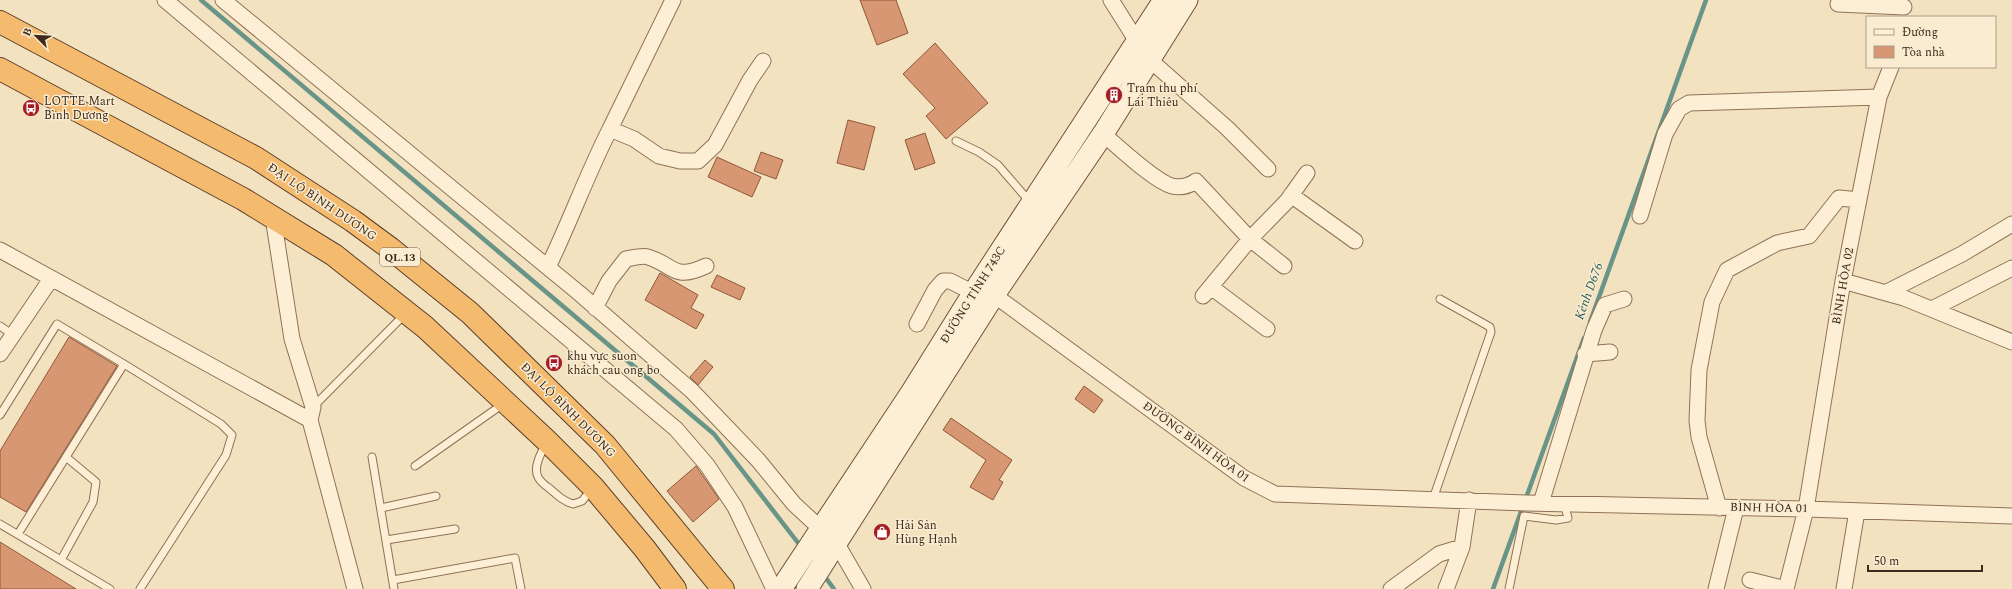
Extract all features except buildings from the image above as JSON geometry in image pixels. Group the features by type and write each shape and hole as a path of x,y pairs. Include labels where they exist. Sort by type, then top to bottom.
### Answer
{"highway":[{"name":"ĐẠI LỘ BÌNH DƯƠNG","path":"0,22 256,158 354,221 391,249 470,313 604,445 722,589"},
{"path":"0,69 243,199 334,255 425,327 547,441 593,487 645,549 675,589"}],"main road":[{"name":"ĐƯỜNG TỈNH 743C","path":"807,589 837,544 1031,204 1138,43 1164,0"},
{"name":"ĐƯỜNG TỈNH 743C","path":"781,589 911,393 982,291 1103,134 1188,0"}],"street":[{"path":"165,0 676,429 708,465 735,507 774,589"},
{"path":"223,0 548,267 692,391 758,460 794,504 821,529"},
{"path":"548,267 595,160 673,0"},
{"path":"1111,0 1138,43"},
{"path":"1838,4 1904,8"},
{"path":"1150,60 1227,128 1268,168"},
{"path":"610,129 634,139 659,156 680,161 698,161 715,145 750,80 763,61"},
{"name":"BÌNH HÒA 02","path":"1786,589 1806,509 1843,281 1879,97 1891,68"},
{"path":"1640,216 1665,134 1679,109 1689,103 1879,97"},
{"path":"1103,134 1148,172 1169,185 1186,186 1196,181 1250,239 1284,266"},
{"path":"1267,329 1207,291 1250,239 1291,195 1307,174"},
{"path":"1291,195 1355,241"},
{"path":"1719,508 1699,437 1697,421 1699,370 1712,302 1727,270 1777,243 1809,236 1839,198 1859,200"},
{"path":"273,217 292,339 312,413 355,589"},
{"path":"1887,292 1962,254 2012,224"},
{"path":"0,250 51,279 312,413"},
{"path":"596,308 609,281 626,259 646,256 675,272 690,273 706,266"},
{"path":"1932,309 2012,268"},
{"path":"0,354 51,279"},
{"name":"ĐƯỜNG BÌNH HÒA 01","path":"917,324 934,290 943,281 950,281 982,291 1244,478 1275,494 1526,503"},
{"path":"1843,281 1887,292 2012,342"},
{"path":"1541,503 1585,354 1605,305 1624,299"},
{"path":"1585,354 1610,352"},
{"path":"1446,589 1462,547 1475,500"},
{"name":"BÌNH HÒA 01","path":"1526,503 1806,509 2012,516"},
{"path":"1716,589 1736,508"},
{"path":"1844,589 1858,511"},
{"path":"837,544 863,589"},
{"path":"1391,589 1439,554 1462,547"},
{"path":"1750,580 1786,589"}],"lane":[{"path":"956,141 979,152 998,165 1031,204"},
{"path":"1433,499 1491,332 1490,327 1440,299"},
{"path":"312,413 406,312"},
{"path":"0,415 57,324 221,424 232,435 226,455 140,589"},
{"path":"0,326 13,335"},
{"path":"18,534 124,364"},
{"path":"415,466 506,402"},
{"path":"547,441 538,460 538,477 541,480 563,500 573,504 582,501 593,487"},
{"path":"61,560 93,502 96,482 66,457"},
{"path":"372,457 394,589"},
{"path":"381,508 436,496"},
{"path":"1509,589 1524,516 1556,520 1568,518 1564,503"},
{"path":"0,524 110,589"},
{"path":"386,540 455,529"},
{"path":"393,580 515,558 521,589"}],"waterway":[{"path":"201,0 714,434 802,548"},
{"name":"Kênh D676","path":"1590,322 1706,0"},
{"name":"Kênh D676","path":"1493,589 1584,338"},
{"path":"823,574 834,589"}],"place":[{"name":"Trạm thu phí Lái Thiêu","path":"1114,95"},
{"name":"LOTTE Mart Bình Dương","path":"31,108"},
{"name":"khu vực suon khách cau ong bo","path":"554,363"},
{"name":"Hải Sản Hùng Hạnh","path":"882,532"}]}
